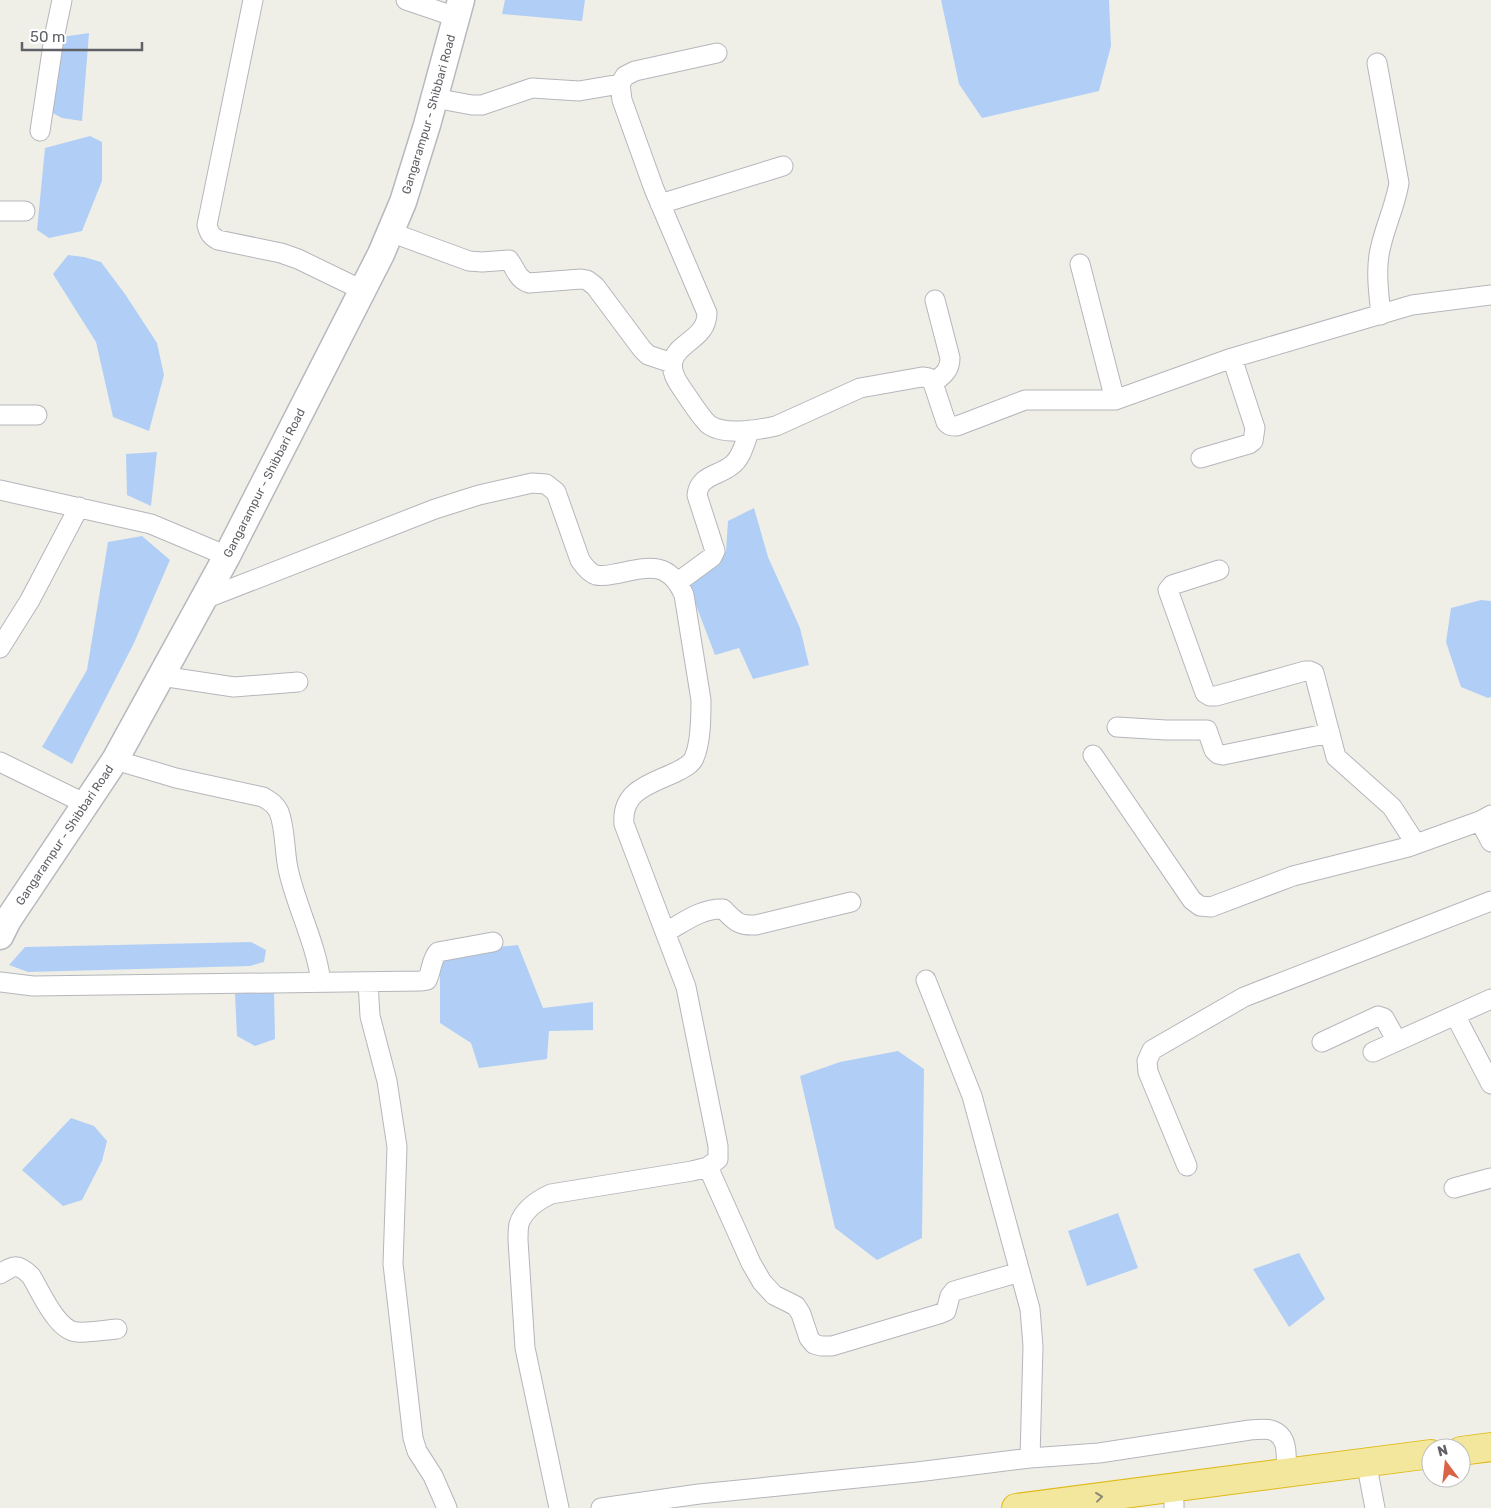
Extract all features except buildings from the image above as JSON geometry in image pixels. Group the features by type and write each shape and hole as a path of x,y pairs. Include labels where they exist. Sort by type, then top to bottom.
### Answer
{"highway":[{"path":"1471,1449 1491,1447"},
{"path":"1016,1508 1421,1455"},
{"path":"1471,1464 1491,1462"},
{"path":"1125,1508 1174,1505 1421,1470"}],"main road":[{"name":"Gangarampur - Shibbari Road","path":"0,936 7,908 86,804 115,760 227,556 381,254 403,202 427,125 458,8"}],"street":[{"path":"40,131 54,38 62,0"},
{"path":"252,0 208,225 209,233 218,240 282,253 362,290"},
{"path":"406,0 458,8"},
{"path":"717,53 635,71 625,76 620,84 622,100 660,204 707,313 707,323 702,330 675,356 672,363 676,379 702,417 710,425 721,430 750,430 776,426 865,386 922,377 930,378 946,422 952,426 957,426 1025,400 1115,400 1232,358 1412,305 1491,295"},
{"path":"1377,63 1398,183 1397,195 1379,254 1381,315"},
{"path":"434,98 482,105 532,88 579,91 620,84"},
{"path":"660,204 783,166"},
{"path":"0,211 25,211"},
{"path":"390,232 470,261 508,260 518,277 529,283 587,280 595,286 648,355 672,363"},
{"path":"1080,264 1115,400"},
{"path":"933,383 948,371 950,365 950,358 935,300"},
{"path":"1201,458 1249,444 1253,441 1255,428 1232,358"},
{"path":"0,415 37,415"},
{"path":"678,582 712,557 714,551 697,494 697,487 709,476 732,466 738,459 750,430"},
{"path":"202,600 436,509 479,495 532,483 546,484 556,492 580,560 585,568 595,575 604,576 642,568 662,569 673,576 684,595 701,700 701,715 694,760 684,768 636,791 626,802 623,813 624,824 686,987 718,1146 718,1159 708,1167 551,1194 538,1200 528,1210 519,1224 518,1240 524,1348 560,1508"},
{"path":"0,490 151,524 227,556"},
{"path":"0,648 30,600 79,507"},
{"path":"1219,570 1172,584 1168,590 1205,693 1210,696 1216,696 1310,671 1314,673 1336,757 1384,798 1416,844"},
{"path":"161,676 234,687 298,682"},
{"path":"1117,726 1166,730 1207,730 1214,750 1218,754 1223,755 1330,733"},
{"path":"1092,755 1192,900 1200,906 1216,906 1293,876 1416,844 1486,818 1491,842"},
{"path":"115,760 176,778 263,798 274,803 279,814 288,869 315,950 321,982"},
{"path":"0,762 86,804"},
{"path":"1186,1166 1148,1072 1147,1061 1152,1050 1244,997 1491,901"},
{"path":"666,932 704,911 714,908 723,909 736,922 744,926 852,902"},
{"path":"0,982 33,986 420,981 427,980 433,958 438,952 493,942"},
{"path":"926,980 975,1104 1030,1309 1033,1327 1030,1458"},
{"path":"368,982 370,1016 387,1081 397,1148 394,1264 413,1438 417,1451 433,1476 447,1508"},
{"path":"1373,1052 1491,999"},
{"path":"1455,1015 1491,1084"},
{"path":"1322,1042 1378,1016 1384,1018 1398,1041"},
{"path":"708,1167 751,1263 762,1282 774,1295 796,1306 802,1314 809,1338 814,1344 832,1346 939,1314 946,1311 950,1296 954,1291 1020,1272"},
{"path":"1454,1188 1491,1178"},
{"path":"0,1274 11,1266 25,1269 59,1323 67,1330 76,1332 116,1329"},
{"path":"601,1508 699,1494 1099,1452 1250,1430 1270,1430 1281,1435 1286,1445 1286,1473"},
{"path":"1370,1477 1375,1508"}],"water":[{"path":"505,0 585,0 582,21 502,14"},
{"path":"941,0 1109,0 1111,46 1099,91 982,118 959,84"},
{"path":"89,33 82,121 62,118 45,109 55,38"},
{"path":"90,136 102,142 102,181 82,231 49,238 37,230 45,148"},
{"path":"68,255 101,262 125,294 157,343 164,375 149,431 113,417 96,342 53,274"},
{"path":"157,452 151,506 127,495 126,454"},
{"path":"754,508 768,557 800,628 809,665 753,679 739,648 715,655 686,579 726,551 728,521"},
{"path":"142,536 170,560 134,643 72,764 42,747 87,670 108,542"},
{"path":"1481,600 1491,601 1491,697 1488,698 1461,687 1446,642 1451,608"},
{"path":"251,942 266,950 264,962 250,966 28,972 9,965 25,947"},
{"path":"518,945 543,1008 593,1002 593,1030 549,1031 547,1059 479,1068 471,1043 440,1023 440,966 443,952"},
{"path":"274,990 275,1039 255,1046 237,1036 235,994"},
{"path":"898,1051 924,1069 922,1238 877,1260 835,1228 800,1076 840,1062"},
{"path":"71,1118 94,1126 107,1141 102,1161 82,1200 63,1206 22,1170"},
{"path":"1118,1213 1138,1268 1087,1286 1068,1231"},
{"path":"1299,1253 1325,1299 1289,1327 1253,1269"}]}
